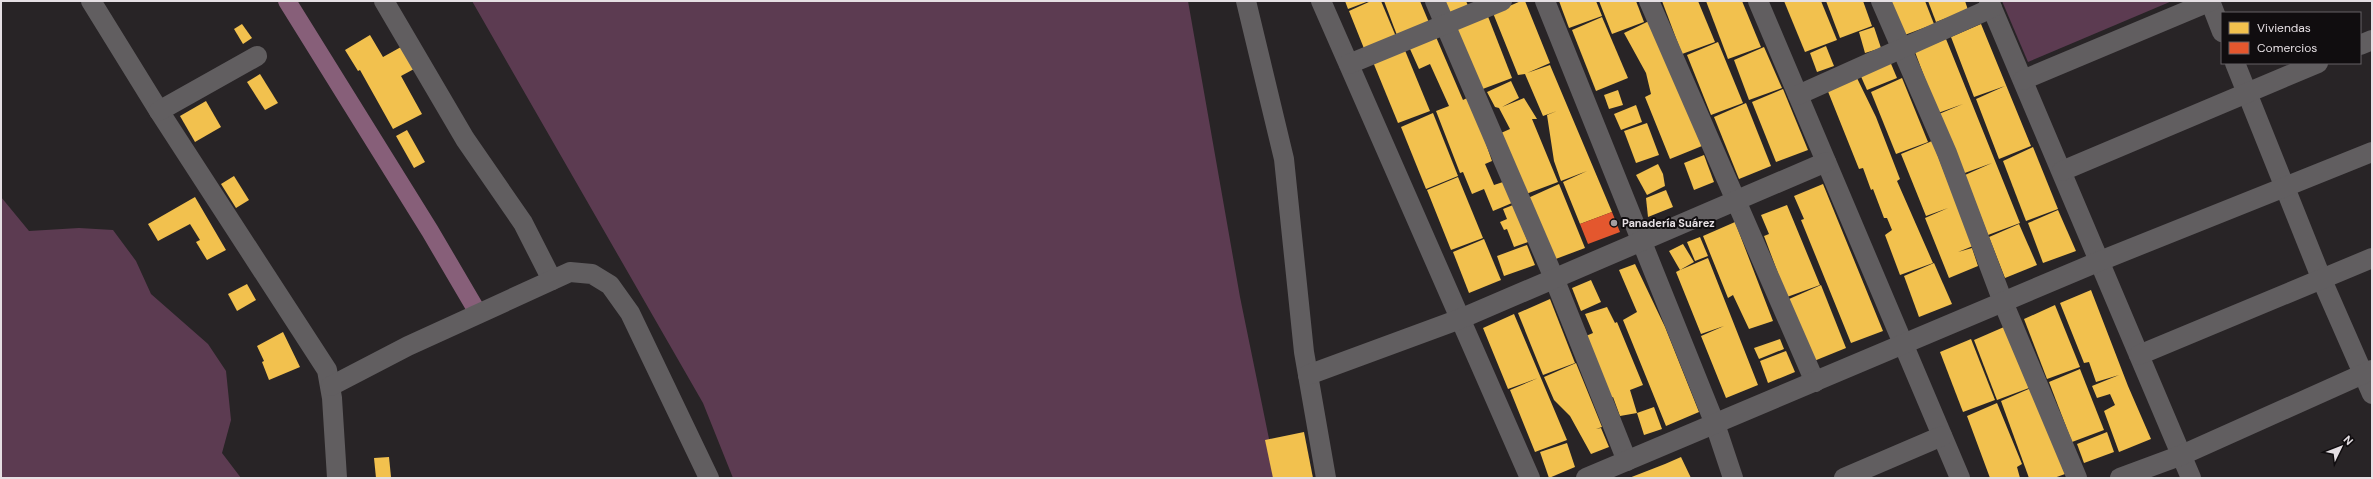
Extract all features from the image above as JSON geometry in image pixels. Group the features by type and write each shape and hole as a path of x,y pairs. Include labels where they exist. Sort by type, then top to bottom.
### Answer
{"street":[{"path":"91,1 159,111 320,357 327,370 330,386 337,478"},
{"path":"384,1 465,139 523,223 552,280"},
{"path":"1246,1 1284,159 1308,375 1326,478"},
{"path":"1322,1 1530,478"},
{"path":"1435,1 1444,25 1554,278 1627,461"},
{"path":"1349,64 1502,1"},
{"path":"1545,1 1715,424 1733,478"},
{"path":"1648,1 1815,382"},
{"path":"1758,1 1960,478"},
{"path":"1881,1 1948,153 2003,302 2077,478"},
{"path":"2023,80 2210,1 2221,29"},
{"path":"1798,94 1902,48 1991,4 2192,478"},
{"path":"2361,45 2372,40"},
{"path":"159,111 257,56"},
{"path":"2235,64 2322,280 2368,372 2372,394"},
{"path":"2062,171 2316,64"},
{"path":"1586,478 2100,261 2372,152"},
{"path":"1308,375 1460,319 1826,162"},
{"path":"2139,355 2372,258"},
{"path":"330,386 408,346 570,272 592,274 610,285 630,313 709,478"},
{"path":"2120,478 2182,455 2368,372"},
{"path":"1844,478 1942,436"}],"shaded area":[{"path":"472,1 1188,1 1240,297 1277,478 733,478 703,403"},
{"path":"2002,1 2172,1 2028,62"},
{"path":"1,197 29,231 79,228 113,230 136,261 151,294 208,344 226,371 231,420 222,453 241,478 1,478"}],"building: Viviendas":[{"path":"1345,1 1369,1 1348,9"},
{"path":"1371,1 1381,1 1397,39 1365,51 1349,11"},
{"path":"1384,1 1420,1 1430,25 1398,38"},
{"path":"1445,1 1466,1 1469,8 1450,15"},
{"path":"1521,1 1525,1 1550,63 1527,73 1550,65 1612,212 1580,224 1563,182 1587,171 1561,181 1554,161 1547,115 1557,111 1543,116 1525,74 1518,75 1493,13"},
{"path":"1559,1 1596,1 1602,16 1569,28"},
{"path":"1599,1 1636,1 1644,22 1612,34"},
{"path":"1662,1 1698,1 1715,42 1682,54"},
{"path":"1706,1 1742,1 1761,47 1728,59"},
{"path":"1784,1 1821,1 1837,40 1805,52"},
{"path":"1826,1 1863,1 1872,26 1840,38"},
{"path":"1888,1 1925,1 1934,24 1902,36"},
{"path":"1928,1 1965,1 1968,10 1936,22"},
{"path":"1487,14 1512,78 1480,90 1455,28"},
{"path":"1602,17 1628,78 1596,91 1572,30"},
{"path":"1649,21 1702,146 1670,159 1645,97 1651,94 1646,73 1624,33"},
{"path":"242,24 252,38 243,44 234,29"},
{"path":"1981,24 2031,146 1999,159 1976,99 2005,86 1974,97 1951,37"},
{"path":"1874,27 1881,48 1865,53 1859,32"},
{"path":"370,35 383,57 401,47 414,69 401,76 422,114 393,129 360,70 358,71 345,50"},
{"path":"1436,37 1463,100 1467,98 1485,141 1492,161 1485,164 1494,185 1503,182 1512,203 1493,211 1484,189 1472,194 1463,172 1460,173 1436,111 1449,106 1430,64 1419,69 1410,49"},
{"path":"1946,39 2020,223 1988,235 1965,175 1992,163 1962,174 1939,114 1963,104 1938,113 1915,52"},
{"path":"1718,42 1743,103 1711,115 1687,55"},
{"path":"1826,46 1834,66 1817,72 1810,53"},
{"path":"1764,47 1782,88 1749,100 1734,60"},
{"path":"1404,48 1430,111 1398,123 1373,62"},
{"path":"1889,59 1897,78 1867,90 1859,72"},
{"path":"260,74 278,103 265,110 247,82"},
{"path":"1856,76 1876,117 1900,179 1897,181 1933,263 1900,275 1885,235 1892,230 1887,218 1884,218 1863,168 1859,169 1827,89"},
{"path":"1902,78 1928,142 1896,154 1871,92"},
{"path":"1511,81 1519,98 1502,107 1524,98 1537,119 1532,119 1558,182 1526,194 1501,133 1510,129 1499,108 1495,107 1487,92"},
{"path":"1783,89 1808,150 1776,162 1752,102"},
{"path":"1618,90 1623,105 1609,109 1604,95"},
{"path":"206,101 221,127 195,142 180,116"},
{"path":"1746,103 1771,166 1739,179 1714,117"},
{"path":"1636,105 1642,122 1621,130 1614,114"},
{"path":"1433,113 1458,176 1426,189 1401,127"},
{"path":"1647,123 1659,155 1636,163 1624,131"},
{"path":"407,130 425,162 414,168 396,136"},
{"path":"1932,141 1973,246 1958,252 1972,248 1978,266 1949,278 1925,218 1948,208 1926,216 1901,154"},
{"path":"2033,147 2058,209 2026,221 2003,161"},
{"path":"1704,155 1714,182 1694,190 1684,163"},
{"path":"1658,164 1663,174 1665,186 1647,195 1636,175"},
{"path":"234,176 249,200 236,208 221,184"},
{"path":"1458,177 1483,238 1451,250 1427,190"},
{"path":"1559,184 1585,248 1553,260 1528,198"},
{"path":"1823,184 1883,331 1851,343 1801,220 1804,219 1794,196"},
{"path":"1666,190 1673,207 1648,217 1646,198"},
{"path":"195,197 226,250 207,260 196,242 200,240 190,224 158,241 148,224"},
{"path":"1513,205 1528,242 1514,247 1507,229 1504,230 1500,222 1507,219 1503,209"},
{"path":"1787,205 1820,285 1787,297 1764,236 1769,234 1761,215"},
{"path":"2058,210 2076,251 2043,263 2028,223"},
{"path":"1735,222 1773,321 1749,329 1733,295 1728,298 1703,236"},
{"path":"2019,224 2037,265 2005,278 1989,237"},
{"path":"1700,237 1708,256 1695,261 1687,242"},
{"path":"1484,239 1501,280 1469,293 1453,252"},
{"path":"1683,244 1694,262 1680,270 1669,251"},
{"path":"1527,245 1535,265 1504,276 1497,256"},
{"path":"1708,258 1758,385 1726,398 1701,336 1724,326 1701,334 1676,272"},
{"path":"1934,263 1952,304 1919,317 1904,276"},
{"path":"1635,264 1665,327 1699,412 1666,426 1623,320 1637,312 1619,270"},
{"path":"1591,280 1601,302 1581,311 1572,288"},
{"path":"247,284 256,300 237,311 228,294"},
{"path":"1821,285 1846,348 1814,361 1789,299"},
{"path":"2091,290 2128,386 2151,439 2119,452 2104,411 2115,405 2110,394 2097,398 2092,386 2119,375 2096,382 2089,362 2084,363 2060,303"},
{"path":"1550,299 1575,363 1543,375 1518,313"},
{"path":"2055,305 2080,367 2047,379 2024,319"},
{"path":"1607,307 1615,323 1617,322 1643,385 1630,390 1637,413 1620,416 1613,397 1611,398 1586,336 1593,333 1585,314"},
{"path":"1514,314 1567,440 1535,452 1510,390 1538,378 1508,389 1483,328"},
{"path":"2004,327 2029,388 1997,400 1974,340"},
{"path":"283,332 300,367 269,380 262,362 264,361 257,346"},
{"path":"1780,339 1784,349 1759,359 1754,348"},
{"path":"1971,339 1995,400 1963,412 1940,352"},
{"path":"1786,351 1795,372 1768,383 1760,361"},
{"path":"1576,363 1602,427 1596,429 1601,428 1609,447 1591,454 1570,416 1554,400 1544,377"},
{"path":"2080,369 2104,430 2072,442 2049,382"},
{"path":"2031,388 2065,474 2054,478 2029,478 2001,401"},
{"path":"1997,403 2022,464 2017,467 2020,478 1990,478 1967,416"},
{"path":"1654,407 1662,429 1644,435 1637,413"},
{"path":"1304,432 1313,478 1273,478 1265,440"},
{"path":"2107,432 2114,452 2084,463 2077,444"},
{"path":"1567,443 1575,467 1549,478 1540,452"},
{"path":"389,457 391,477 376,478 374,458"},
{"path":"1681,457 1691,478 1629,478 1665,464"}],"building: Comercios":[{"path":"1612,212 1620,232 1588,244 1580,224"}],"waterway":[{"path":"287,1 430,231 474,306"}],"place":[{"name":"Panadería Suárez","path":"1614,223"}]}
